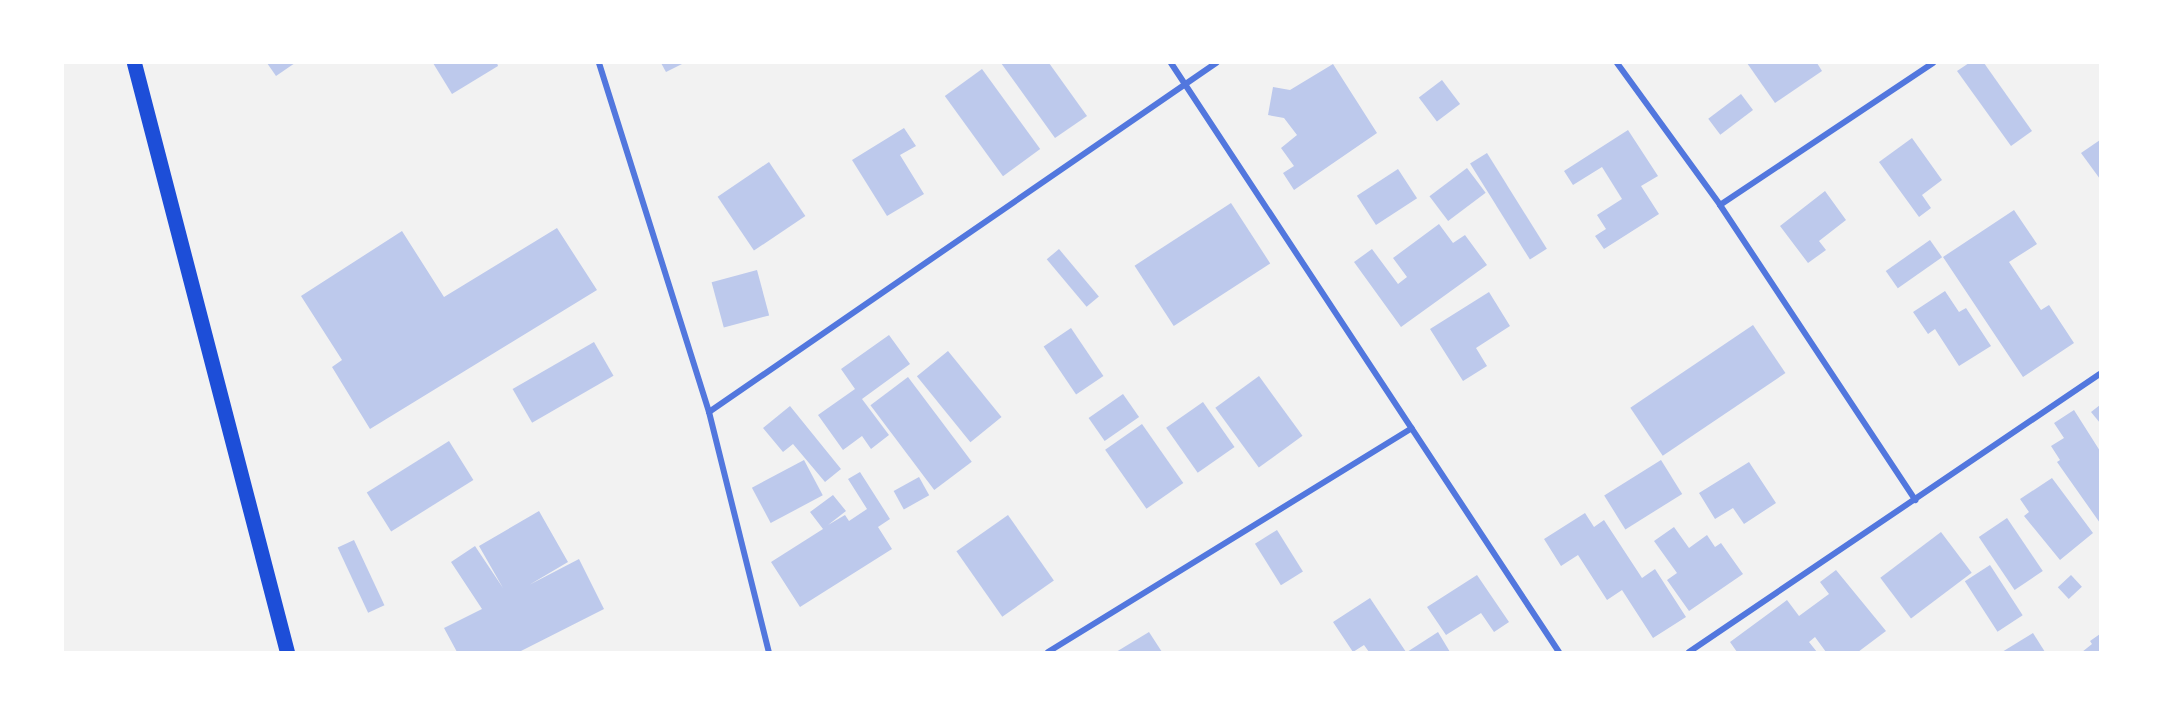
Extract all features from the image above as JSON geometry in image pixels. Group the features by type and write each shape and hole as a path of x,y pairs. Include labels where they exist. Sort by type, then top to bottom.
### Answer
{"main road":[{"path":"134,63 287,652"}],"street":[{"path":"599,63 709,412 769,652"},
{"path":"1172,63 1559,652"},
{"path":"709,412 1184,82 1216,63"},
{"path":"1617,63 1720,206 1915,500"},
{"path":"1720,206 1933,63"},
{"path":"1689,652 2100,374"},
{"path":"1048,652 1412,428"}],"building":[{"path":"267,63 295,63 276,76"},
{"path":"433,63 497,63 498,66 452,94"},
{"path":"661,63 684,63 666,72"},
{"path":"1001,63 1049,63 1087,116 1055,138"},
{"path":"1747,63 1817,63 1822,71 1775,103"},
{"path":"1969,63 1984,63 2032,131 2011,146 1957,71"},
{"path":"1333,64 1377,133 1294,190 1283,173 1294,166 1281,148 1297,135 1284,118 1268,115 1273,87 1290,90"},
{"path":"982,69 1040,149 1003,176 945,96"},
{"path":"1442,80 1460,104 1437,121 1419,97"},
{"path":"1741,94 1753,110 1720,135 1708,119"},
{"path":"904,128 916,146 900,155 924,194 887,216 852,160"},
{"path":"1628,130 1658,176 1641,186 1659,214 1604,249 1595,236 1606,229 1597,215 1622,199 1602,167 1573,185 1564,171"},
{"path":"1912,138 1942,180 1922,195 1931,208 1919,217 1879,162"},
{"path":"2100,140 2100,179 2081,153"},
{"path":"1487,153 1547,249 1530,259 1470,164"},
{"path":"769,162 805,216 754,251 718,197"},
{"path":"1467,168 1486,193 1448,221 1429,196"},
{"path":"1398,169 1417,198 1376,225 1357,196"},
{"path":"1825,191 1846,220 1819,241 1826,250 1808,263 1780,226"},
{"path":"1231,203 1270,263 1174,326 1135,266"},
{"path":"2014,210 2037,244 2009,262 2041,310 2049,305 2074,343 2023,377 1943,257"},
{"path":"1439,224 1453,243 1465,235 1487,265 1401,327 1354,262 1372,249 1398,284 1407,277 1393,258"},
{"path":"557,228 597,290 370,429 332,367 342,360 301,296 402,231 444,297"},
{"path":"1930,240 1942,257 1898,288 1886,271"},
{"path":"1059,249 1099,296 1087,307 1047,259"},
{"path":"757,270 769,315 724,328 712,282"},
{"path":"1945,291 1959,312 1966,308 1991,346 1959,366 1935,329 1928,334 1913,312"},
{"path":"1489,292 1510,326 1476,348 1487,366 1463,381 1430,329"},
{"path":"1753,325 1785,373 1663,456 1630,408"},
{"path":"1071,328 1103,376 1076,395 1044,346"},
{"path":"889,335 910,364 862,399 889,435 871,449 862,436 843,450 818,415 855,389 841,369"},
{"path":"594,342 614,376 532,423 513,389"},
{"path":"948,351 1001,417 970,442 917,376"},
{"path":"1259,376 1302,436 1259,468 1215,408"},
{"path":"908,377 972,462 934,490 870,405"},
{"path":"1123,394 1139,417 1105,441 1089,418"},
{"path":"1203,402 1235,447 1198,473 1166,428"},
{"path":"2100,405 2100,423 2091,412"},
{"path":"790,406 841,469 825,482 793,444 783,452 763,428"},
{"path":"2074,410 2100,451 2100,523 2057,462 2060,460 2051,446 2064,438 2054,423"},
{"path":"1142,424 1183,483 1146,509 1105,450"},
{"path":"449,441 473,480 391,531 367,492"},
{"path":"804,460 823,495 771,523 752,488"},
{"path":"1661,460 1682,494 1625,529 1604,496"},
{"path":"1749,462 1776,503 1744,524 1733,508 1715,519 1699,493"},
{"path":"860,472 890,519 878,527 892,549 800,607 771,562 823,529 810,512 833,495 846,511 828,525 845,515 849,521 867,509 848,479"},
{"path":"919,477 929,495 904,509 894,491"},
{"path":"2052,478 2093,533 2060,560 2024,516 2029,512 2020,499"},
{"path":"539,511 568,562 529,585 579,559 604,609 519,652 457,652 444,628 482,609 451,562 475,546 503,588 479,546"},
{"path":"1585,513 1594,527 1604,520 1642,578 1655,569 1686,617 1653,638 1622,590 1607,600 1578,555 1561,566 1544,539"},
{"path":"1008,515 1054,581 1002,617 956,551"},
{"path":"2007,518 2043,571 2015,590 1979,537"},
{"path":"1674,527 1689,548 1707,535 1715,547 1721,543 1743,574 1689,611 1667,580 1677,573 1654,541"},
{"path":"1277,530 1303,572 1281,585 1255,544"},
{"path":"1941,532 1972,573 1911,618 1880,578"},
{"path":"354,540 384,605 368,613 338,548"},
{"path":"1990,565 2023,615 1998,632 1965,581"},
{"path":"1836,570 1886,631 1858,652 1826,652 1815,637 1809,642 1817,652 1737,652 1730,642 1787,600 1799,616 1829,594 1820,582"},
{"path":"1477,575 1509,622 1494,632 1481,613 1446,635 1427,607"},
{"path":"2071,575 2082,587 2069,599 2058,587"},
{"path":"1370,598 1406,652 1369,652 1364,645 1353,652 1333,622"},
{"path":"1149,632 1162,652 1116,652"},
{"path":"1438,632 1450,652 1407,652"},
{"path":"2033,633 2045,652 2002,652"},
{"path":"2100,634 2100,652 2082,652 2092,644 2090,641"}]}
